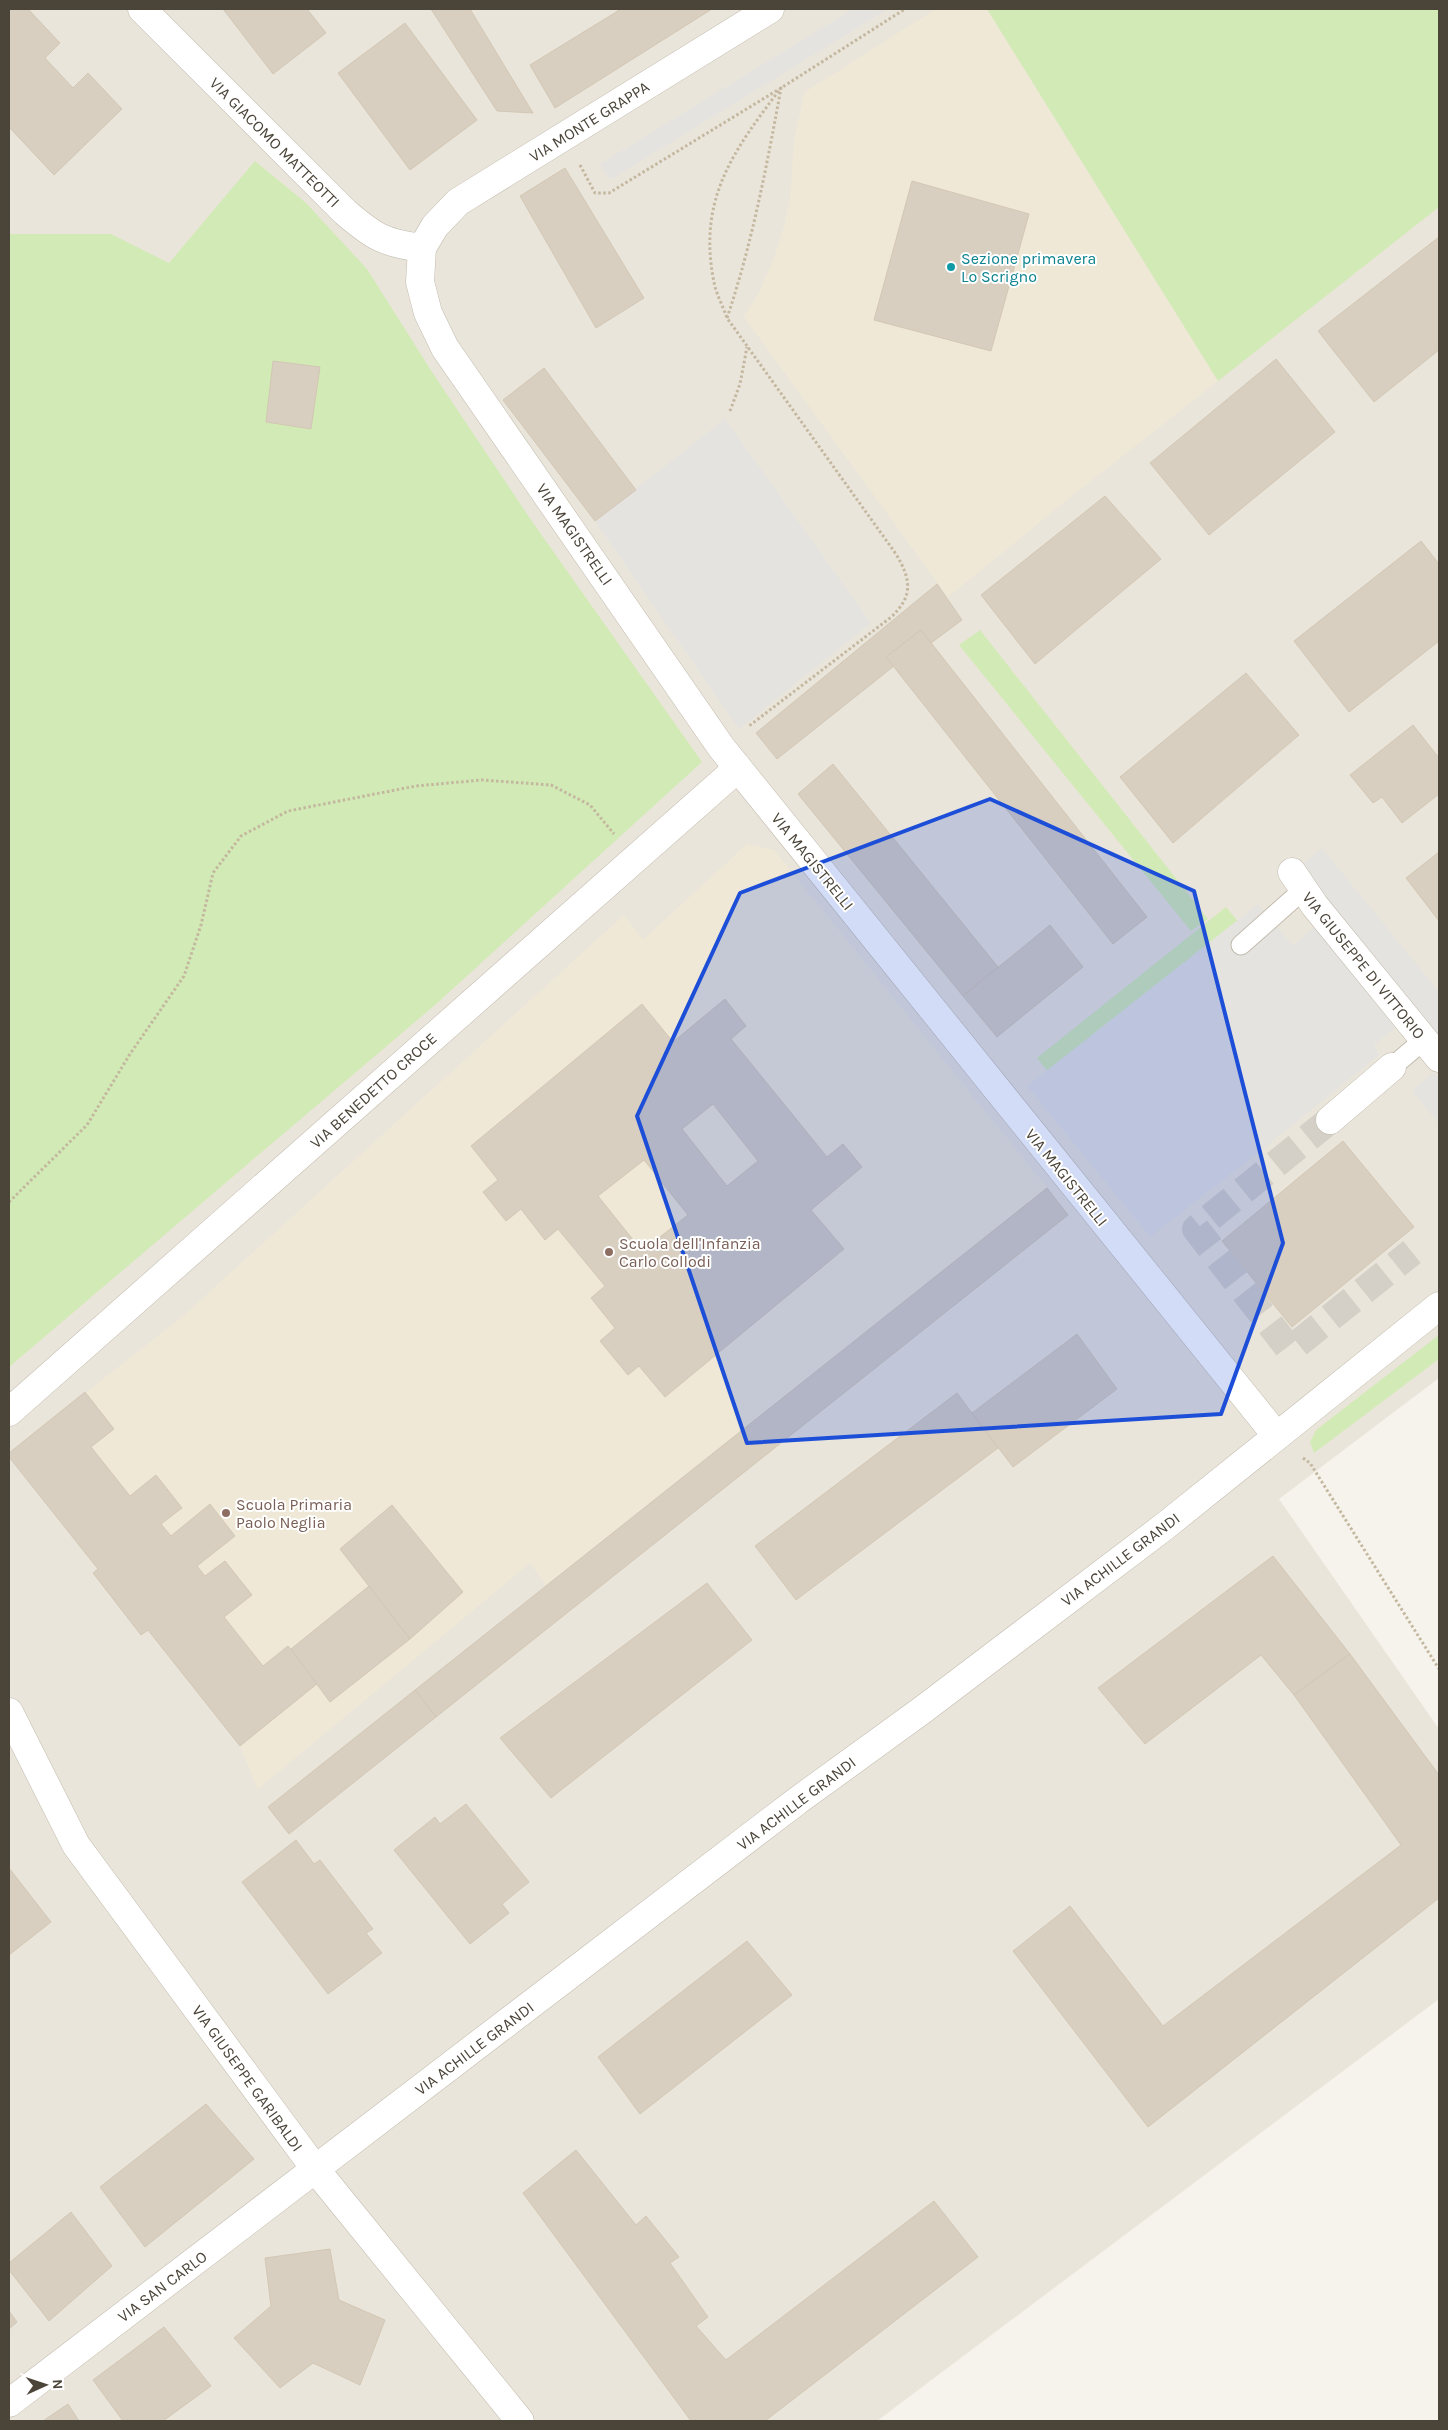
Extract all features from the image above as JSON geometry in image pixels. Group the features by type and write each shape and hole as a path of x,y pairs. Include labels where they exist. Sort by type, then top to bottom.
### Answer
{"street":[{"name":"VIA GIACOMO MATTEOTTI","path":"142,9 370,234 392,244 422,248"},
{"name":"VIA MONTE GRAPPA","path":"422,248 435,226 458,202 770,9"},
{"name":"VIA MAGISTRELLI","path":"422,248 420,282 428,313 445,348 730,758 1276,1435"},
{"name":"VIA BENEDETTO CROCE","path":"9,1412 637,856 730,758"},
{"name":"VIA GIUSEPPE DI VITTORIO","path":"1303,889 1432,1048"},
{"path":"1330,1120 1392,1067"},
{"path":"1276,1435 1439,1306"},
{"name":"VIA ACHILLE GRANDI","path":"316,2170 797,1801 922,1711 1165,1526 1276,1435"},
{"name":"VIA GIUSEPPE GARIBALDI","path":"9,1712 76,1845 316,2170 520,2421"},
{"name":"VIA SAN CARLO","path":"9,2403 316,2170"}],"lane":[{"path":"1241,946 1303,889"},
{"path":"1392,1067 1432,1048"}],"path":[{"path":"563,137 595,192 609,193 781,88 905,9"},
{"path":"730,758 890,618 904,604 908,587 904,567 896,554 727,318 714,282 711,244 712,211 721,182 736,149 781,88"},
{"path":"727,318 737,288 756,209 781,88"},
{"path":"730,411 740,384 747,347"},
{"path":"9,1202 87,1125 130,1054 184,976 201,926 212,873 241,836 288,811 416,786 482,780 551,785 590,805 618,838 637,856"},
{"path":"1276,1435 1310,1463 1439,1669"}],"highlighted area":[{"path":"990,799 1194,891 1283,1243 1221,1414 747,1443 637,1116 740,893"}],"shaded area":[{"path":"9,9 1439,9 1439,1378 1279,1499 1439,1729 1439,1999 877,2421 9,2421"},
{"path":"853,9 888,9 610,180 600,164"},
{"path":"936,9 987,9 1218,381 1078,491 948,597 744,317 759,293 774,258 784,226 790,201 794,139 805,92"},
{"path":"725,419 871,623 739,729 595,521"},
{"name":"Scuola dell'Infanzia Carlo Collodi","path":"747,844 774,850 1047,1188 546,1585 530,1563 258,1789 240,1746 148,1630 141,1635 93,1573 97,1568 9,1457 9,1453 182,1317 624,915 643,940"},
{"path":"1322,848 1439,992 1439,1043 1298,868"},
{"path":"1258,904 1293,946 1315,926 1396,1027 1374,1045 1379,1055 1150,1237 1027,1086"},
{"path":"1434,1072 1439,1078 1439,1124 1412,1091"}],"green space":[{"path":"987,9 1439,9 1439,207 1218,381"},
{"path":"255,161 306,203 367,269 432,372 531,520 702,762 435,1005 9,1367 9,234 111,234 169,263"},
{"path":"980,630 1208,919 1191,931 959,645"},
{"path":"1226,907 1241,925 1050,1074 1037,1058"},
{"path":"1439,1335 1439,1359 1314,1453 1310,1442 1316,1430"}],"building":[{"path":"9,9 28,9 60,43 45,58 73,88 88,73 122,109 54,175 9,127"},
{"path":"223,9 307,9 326,33 273,74"},
{"path":"431,9 470,9 533,113 497,111"},
{"path":"621,9 712,9 555,108 530,65"},
{"path":"405,23 477,120 410,170 338,73"},
{"path":"565,168 644,298 596,328 520,196"},
{"name":"Sezione primavera Lo Scrigno","path":"912,181 1029,214 991,351 874,320"},
{"path":"1439,237 1439,350 1374,402 1318,331"},
{"path":"1276,359 1335,432 1209,535 1150,463"},
{"path":"273,361 320,367 311,429 266,422"},
{"path":"544,368 636,490 595,521 503,400"},
{"path":"1105,496 1161,559 1035,664 981,595"},
{"path":"1421,541 1439,564 1439,641 1349,712 1294,641"},
{"path":"937,584 962,620 931,643 921,630 886,657 894,666 777,759 756,733"},
{"path":"921,630 1147,917 1113,944 886,657"},
{"path":"1246,673 1299,735 1173,843 1120,777"},
{"path":"1413,725 1439,758 1439,794 1402,823 1382,797 1373,803 1350,775"},
{"path":"833,764 998,967 963,996 798,794"},
{"path":"1439,852 1439,921 1406,878"},
{"path":"1050,925 1083,967 997,1037 963,996"},
{"path":"725,999 746,1026 731,1039 827,1157 843,1144 862,1167 811,1210 844,1249 665,1397 639,1366 628,1375 600,1341 615,1328 591,1298 605,1286 558,1229 545,1240 521,1209 506,1221 483,1192 498,1180 471,1146 642,1004 673,1042","holes":["713,1104 758,1161 727,1186 682,1129","644,1160 688,1215 642,1251 598,1196"]},
{"path":"1343,1141 1414,1227 1292,1327 1222,1241"},
{"path":"1047,1188 1068,1215 436,1717 415,1690"},
{"path":"1077,1334 1117,1389 1013,1467 972,1413"},
{"path":"85,1392 114,1429 91,1447 130,1496 156,1475 182,1508 161,1524 171,1536 210,1504 235,1536 197,1566 205,1576 225,1561 252,1595 224,1617 263,1666 288,1646 318,1683 240,1746 148,1630 141,1635 93,1573 98,1569 9,1457 9,1453"},
{"path":"957,1393 998,1448 796,1600 755,1546"},
{"path":"392,1505 463,1592 410,1639 340,1549"},
{"path":"1273,1556 1350,1654 1294,1695 1261,1655 1145,1744 1098,1688"},
{"path":"707,1583 752,1640 551,1798 500,1738"},
{"path":"369,1586 410,1639 330,1702 291,1649"},
{"path":"1350,1654 1439,1775 1439,1898 1148,2127 1013,1951 1070,1906 1163,2026 1401,1845 1294,1695"},
{"path":"415,1690 436,1717 289,1834 268,1807"},
{"path":"466,1804 529,1882 502,1904 509,1913 470,1944 394,1850 435,1817 440,1824"},
{"path":"296,1840 314,1864 320,1860 373,1929 366,1933 382,1953 328,1994 242,1882"},
{"path":"9,1868 51,1922 9,1955"},
{"path":"747,1941 792,1995 640,2114 598,2057"},
{"path":"206,2104 254,2159 145,2247 100,2187"},
{"path":"576,2150 636,2225 646,2216 679,2257 670,2263 708,2317 696,2326 726,2360 934,2201 978,2257 765,2421 691,2421 523,2193"},
{"path":"71,2212 112,2266 49,2321 9,2270 9,2263"},
{"path":"330,2249 339,2300 385,2320 360,2385 313,2363 280,2388 234,2338 271,2306 265,2258"},
{"path":"9,2311 17,2322 9,2329"},
{"path":"164,2327 211,2386 163,2421 123,2421 93,2380"},
{"path":"68,2404 79,2421 43,2421"}],"tunnel":[{"path":"1330,1120 1196,1229 1290,1350 1412,1252"}],"place":[{"name":"Sezione primavera Lo Scrigno","path":"951,267"},
{"name":"Scuola dell'Infanzia Carlo Collodi","path":"609,1252"},
{"name":"Scuola Primaria Paolo Neglia","path":"226,1513"}]}
